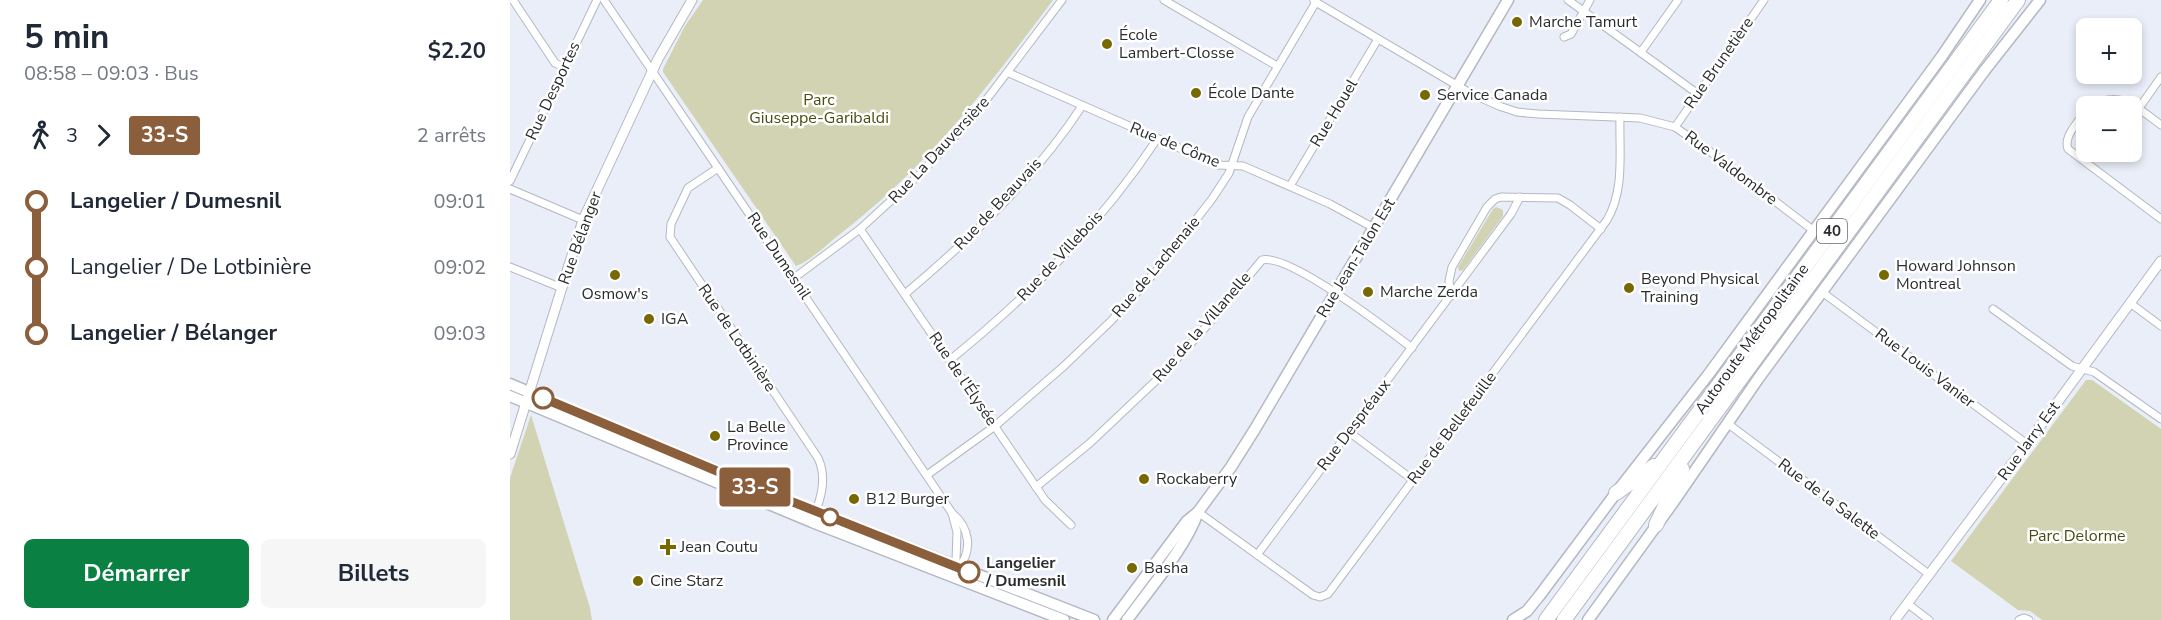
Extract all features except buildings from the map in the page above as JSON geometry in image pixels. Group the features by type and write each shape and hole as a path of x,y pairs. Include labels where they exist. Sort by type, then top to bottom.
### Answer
{"highway":[{"name":"Autoroute Métropolitaine","path":"1546,620 2001,0"},
{"name":"Autoroute Métropolitaine","path":"1564,620 2018,0"},
{"path":"1656,525 1692,445"},
{"path":"1616,493 1667,455"}],"main road":[{"name":"Rue Jean-Talon Est","path":"1127,620 1169,562 1194,525 1198,512 1240,453 1508,0"},
{"path":"1513,620 1525,616 1616,493 1707,376 1942,56 1980,0"},
{"path":"1588,620 1822,292 1985,70 2040,0"},
{"path":"510,384 528,397 814,517 956,573 1064,620"},
{"path":"510,396 528,397"},
{"name":"Rue Jean-Talon Est","path":"1113,620 1187,520 1198,512"},
{"path":"956,573 1094,620"}],"street":[{"path":"513,0 555,63 564,67"},
{"name":"Rue Desportes","path":"510,182 597,0"},
{"name":"Rue Dumesnil","path":"604,0 952,513 966,528 968,541 966,558 956,573"},
{"name":"Rue Bélanger","path":"510,454 583,220 652,72 692,0"},
{"name":"Rue La Dauversière","path":"794,279 860,229 909,185 952,141 1009,73 1062,0"},
{"path":"1164,0 1277,66"},
{"path":"1569,0 1698,94"},
{"path":"1564,37 1571,34 1590,0"},
{"path":"1641,52 1678,0"},
{"name":"Rue Brunetière","path":"1675,127 1764,0"},
{"name":"Rue de Lachenaie","path":"927,475 995,426 1064,366 1132,298 1185,235 1221,185 1232,164 1248,117 1314,1"},
{"name":"Rue Valdombre","path":"1314,1 1491,103 1517,112 1650,119 1675,127 1814,231"},
{"name":"Rue Houel","path":"1290,186 1378,39"},
{"name":"Rue de Côme","path":"1009,73 1218,165 1232,164 1245,167 1290,186 1339,208 1374,228"},
{"path":"2142,104 2161,77"},
{"name":"Rue de Beauvais","path":"905,294 990,216 1062,134 1082,106"},
{"path":"2142,110 2161,125"},
{"name":"Rue de Bellefeuille","path":"1198,512 1313,596 1324,596 1332,589 1601,229 1617,200 1620,117"},
{"path":"2076,126 2066,140 2068,148 2076,155"},
{"name":"Rue de Villebois","path":"950,360 1022,298 1069,250 1135,171 1157,139"},
{"path":"2085,162 2161,219"},
{"name":"Rue de Lotbinière","path":"718,168 688,188 671,224 670,237 818,458 824,477 814,517"},
{"path":"510,189 583,220"},
{"path":"1451,296 1449,281 1452,267 1491,202 1501,197 1558,198 1601,229"},
{"name":"Rue Despréaux","path":"1257,555 1451,296 1511,214 1520,197"},
{"name":"Rue de l'Élysée","path":"860,229 1036,487 1050,506 1071,525"},
{"name":"Rue de la Villanelle","path":"1036,487 1090,443 1163,374 1204,329 1258,262 1265,258 1301,273 1335,292 1412,348"},
{"name":"Rue Jarry Est","path":"1896,620 2161,261"},
{"path":"510,267 562,288"},
{"name":"Rue Louis Vanier","path":"1822,292 2027,444"},
{"path":"2130,303 2161,326"},
{"path":"1993,309 2072,366 2094,372 2161,419"},
{"name":"Rue de la Salette","path":"1727,423 1930,574"},
{"path":"1349,432 1413,480"},
{"path":"1908,604 1929,620"}],"green space":[{"name":"Parc Giuseppe-Garibaldi","path":"703,0 1053,0 1005,64 929,153 872,208 814,256 796,266 663,72 685,26"},
{"path":"1496,207 1503,210 1503,216 1463,270 1459,271 1458,267"},
{"name":"Parc Delorme","path":"2086,380 2092,380 2161,429 2161,620 2042,620 2030,611 2018,610 1951,561"},
{"path":"531,415 592,620 510,620 510,478"}],"bus line":[{"name":"33-S","path":"543,398 755,487 969,572"}],"place":[{"name":"Marche Tamurt","path":"1517,22"},
{"name":"École Lambert-Closse","path":"1107,44"},
{"name":"École Dante","path":"1196,93"},
{"name":"Service Canada","path":"1425,95"},
{"name":"Osmow's","path":"615,275"},
{"name":"Howard Johnson Montreal","path":"1884,275"},
{"name":"Beyond Physical Training","path":"1629,288"},
{"name":"Marche Zerda","path":"1368,292"},
{"name":"IGA","path":"649,319"},
{"name":"La Belle Province","path":"715,436"},
{"name":"Rockaberry","path":"1144,479"},
{"name":"B12 Burger","path":"854,499"},
{"name":"Jean Coutu","path":"668,547"},
{"name":"Basha","path":"1132,568"},
{"name":"Langelier / Dumesnil","path":"969,572"},
{"name":"Cine Starz","path":"638,581"}]}
